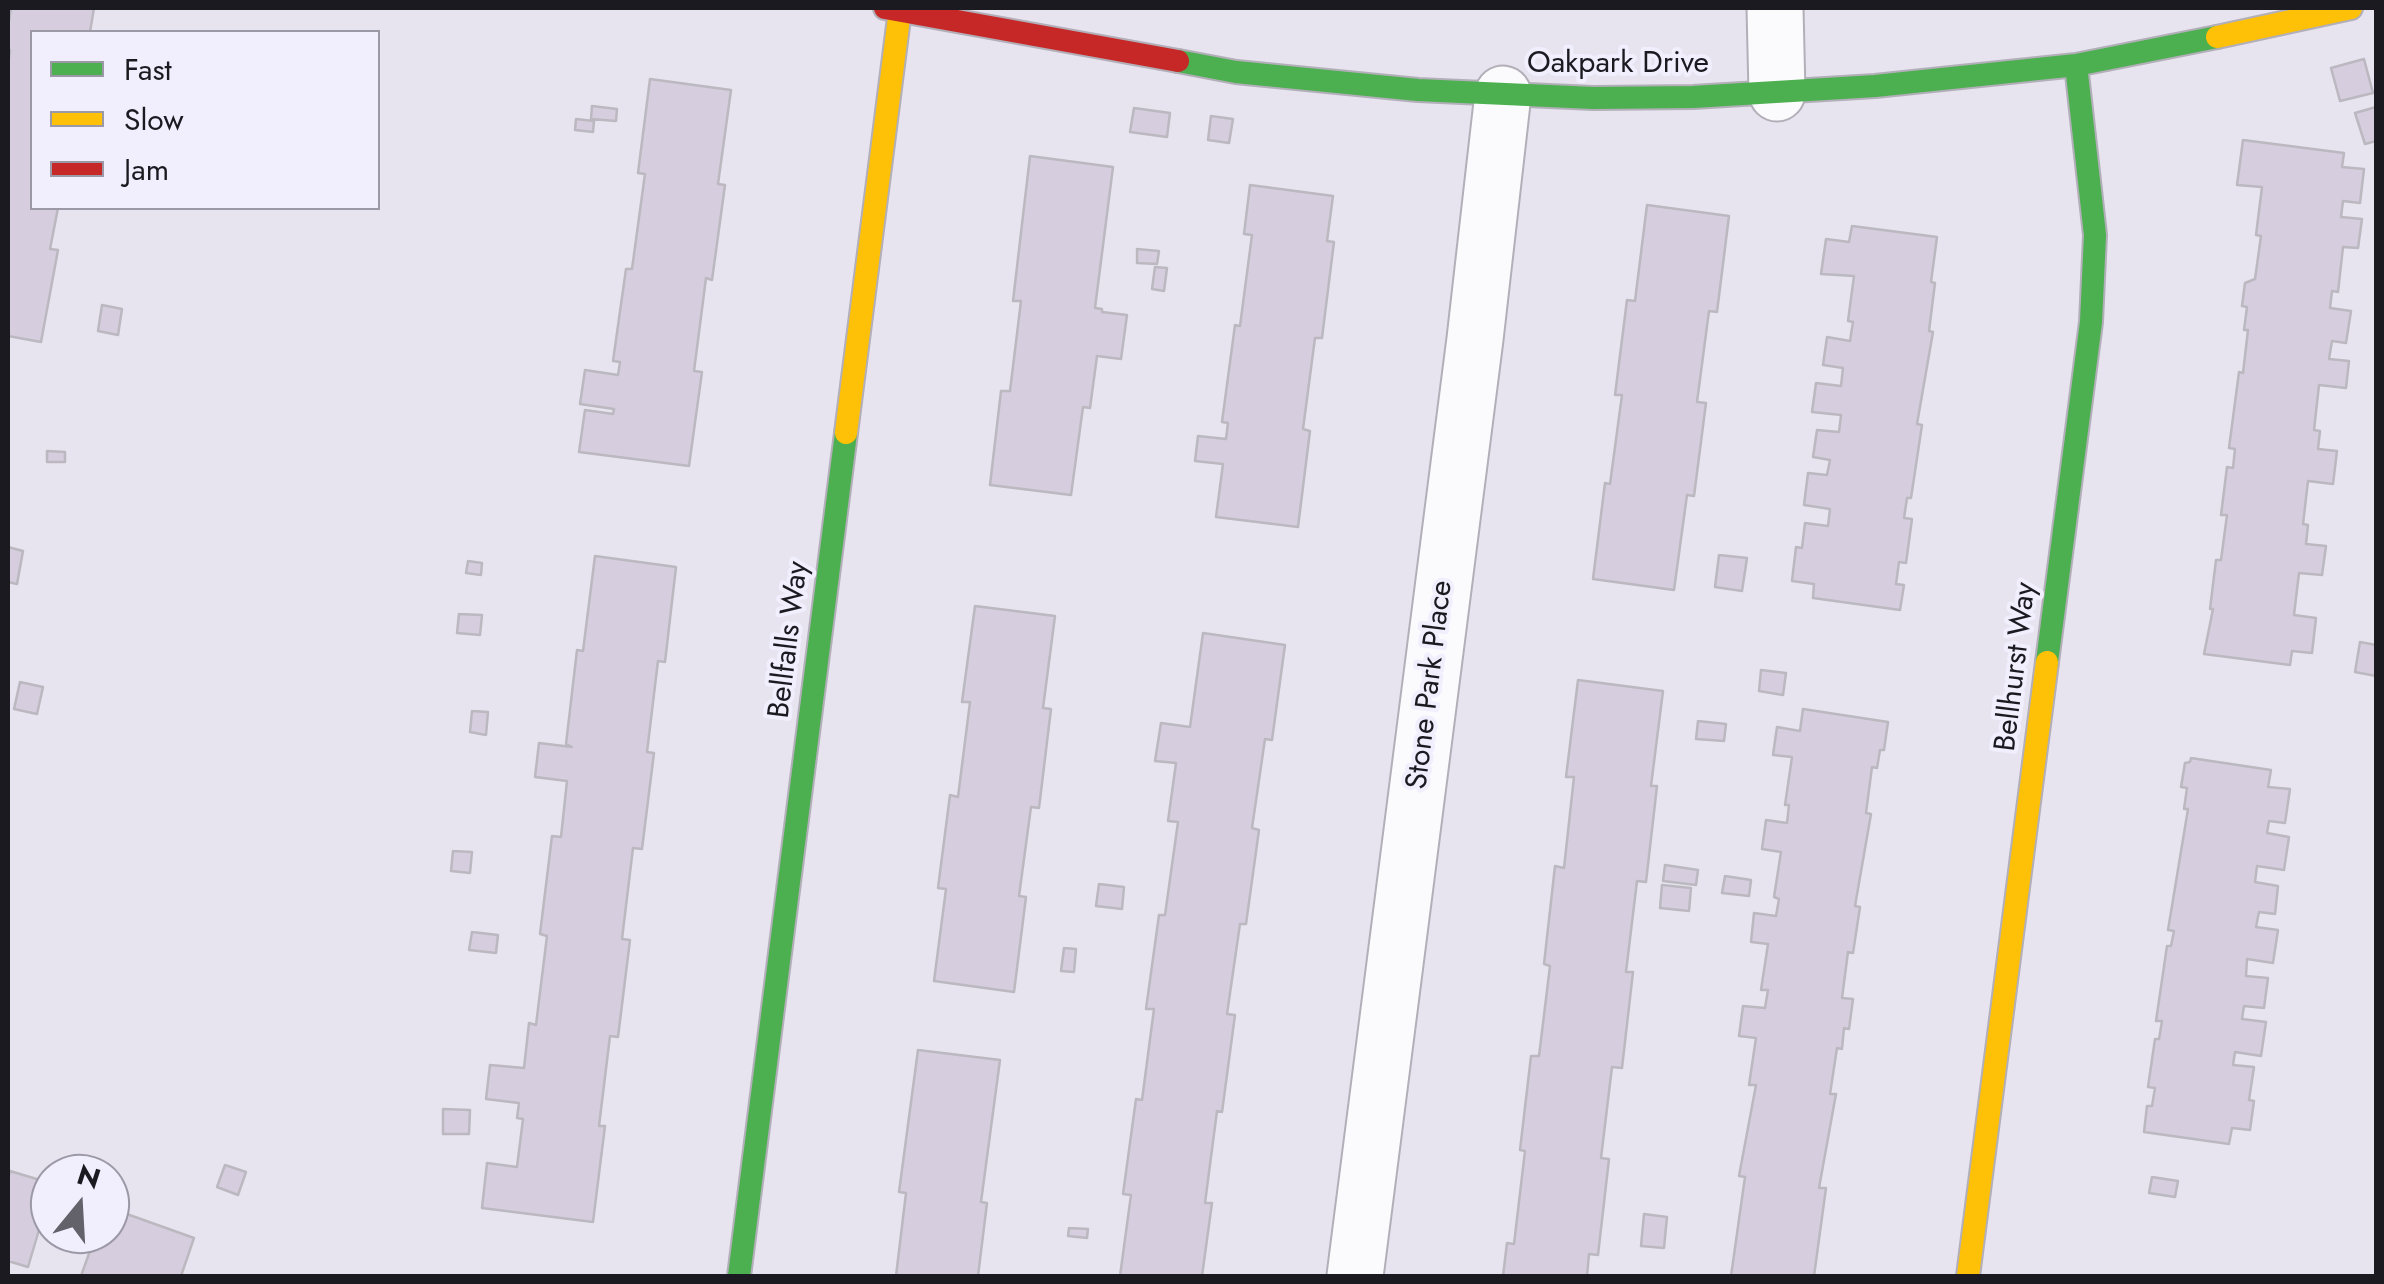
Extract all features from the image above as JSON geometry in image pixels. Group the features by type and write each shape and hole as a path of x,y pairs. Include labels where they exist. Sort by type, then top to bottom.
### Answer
{"street":[{"path":"1775,8 1777,93"},
{"name":"Oakpark Drive","path":"893,9 1236,72 1401,88 1593,98 1777,93 2076,65 2350,8"},
{"name":"Bellfalls Way","path":"739,1276 893,9"},
{"name":"Bellhurst Way","path":"1968,1276 2091,322 2096,235 2076,65"},
{"name":"Stone Park Place","path":"1355,1276 1503,94"}],"building":[{"path":"11,8 94,8 90,30 30,30 30,210 58,210 50,249 58,250 41,342 8,336"},
{"path":"2364,59 2373,93 2340,101 2331,68"},
{"path":"650,79 731,90 718,184 725,185 712,280 706,278 694,371 702,372 689,466 579,452 585,410 613,414 614,409 580,404 585,370 618,375 620,362 613,361 626,269 632,269 645,174 638,173"},
{"path":"592,106 617,109 616,121 591,119"},
{"path":"2376,107 2376,141 2365,144 2355,113"},
{"path":"1134,108 1170,113 1167,137 1130,132"},
{"path":"1211,116 1233,119 1229,143 1208,140"},
{"path":"576,119 594,121 593,132 575,130"},
{"path":"2243,140 2344,153 2342,167 2364,169 2360,203 2343,201 2341,217 2362,219 2358,248 2343,247 2338,292 2332,291 2330,308 2351,311 2346,343 2332,341 2329,359 2349,361 2346,388 2319,385 2314,430 2320,431 2318,449 2337,451 2333,484 2308,481 2303,524 2308,525 2306,544 2326,546 2322,575 2299,573 2294,615 2316,618 2312,653 2292,651 2290,665 2204,654 2213,609 2216,560 2221,560 2227,515 2221,515 2227,467 2233,468 2235,449 2229,448 2248,330 2244,330 2247,307 2242,306 2245,283 2255,279 2261,236 2256,235 2262,187 2237,185"},
{"path":"1030,156 1113,167 1095,308 1127,315 1121,359 1097,356 1090,408 1083,407 1071,495 990,485 1001,391 1010,391 1021,301 1013,301"},
{"path":"1250,185 1333,196 1327,241 1334,242 1322,338 1315,338 1303,429 1310,431 1298,527 1216,517 1223,464 1195,461 1198,436 1226,439 1228,423 1222,422 1252,235 1244,234"},
{"path":"1647,205 1729,216 1717,312 1709,311 1697,402 1706,403 1694,496 1687,495 1674,590 1593,579 1605,483 1610,484 1622,395 1615,395 1627,300 1635,301"},
{"path":"1852,226 1937,237 1931,282 1935,283 1929,331 1933,332 1917,424 1922,425 1911,498 1907,498 1904,518 1912,519 1906,563 1899,562 1896,584 1904,585 1900,610 1813,598 1814,584 1792,581 1796,547 1802,548 1805,523 1828,526 1830,509 1804,505 1808,473 1827,475 1830,460 1813,457 1817,430 1839,432 1841,415 1812,412 1816,383 1841,386 1843,368 1823,365 1827,337 1850,341 1853,322 1848,321 1854,276 1821,274 1826,239 1849,242"},
{"path":"1137,249 1159,251 1157,264 1137,263"},
{"path":"1155,267 1167,268 1164,291 1152,289"},
{"path":"102,305 122,309 118,335 98,331"},
{"path":"47,451 65,452 65,462 47,462"},
{"path":"8,547 23,551 17,584 8,582"},
{"path":"1719,555 1747,558 1742,591 1715,587"},
{"path":"595,556 676,567 665,662 658,661 647,752 654,753 642,849 633,848 622,939 630,940 618,1037 610,1036 599,1126 605,1126 593,1222 482,1208 487,1163 517,1167 523,1119 517,1118 519,1103 486,1099 490,1065 524,1068 529,1023 536,1025 547,936 540,934 552,836 561,837 567,781 535,777 539,743 572,747 566,744 577,650 583,651"},
{"path":"468,561 482,563 481,575 466,573"},
{"path":"975,606 1055,616 1043,708 1051,709 1039,808 1031,807 1019,896 1026,897 1014,992 934,981 946,889 938,888 950,795 958,797 970,702 962,702"},
{"path":"459,614 482,615 480,635 457,633"},
{"path":"1203,633 1285,645 1272,740 1265,739 1252,828 1259,830 1246,924 1240,924 1227,1014 1235,1015 1205,1203 1212,1203 1202,1276 1120,1276 1131,1195 1123,1194 1136,1099 1142,1100 1154,1009 1146,1009 1159,915 1165,915 1178,822 1168,821 1176,763 1155,761 1161,723 1190,727"},
{"path":"2360,642 2376,645 2376,676 2355,672"},
{"path":"1761,670 1786,673 1783,695 1759,691"},
{"path":"1578,680 1663,691 1651,786 1657,786 1646,882 1637,881 1626,972 1633,972 1622,1068 1612,1067 1601,1158 1609,1159 1598,1255 1589,1254 1587,1276 1503,1276 1507,1243 1514,1244 1531,1056 1539,1056 1550,966 1544,964 1555,866 1564,868 1574,777 1566,777"},
{"path":"20,682 43,687 37,714 14,709"},
{"path":"1803,709 1888,722 1884,750 1880,750 1877,768 1872,767 1866,813 1871,814 1855,906 1860,907 1853,953 1848,952 1842,998 1853,999 1849,1029 1844,1028 1842,1049 1837,1048 1830,1094 1836,1094 1819,1188 1826,1188 1814,1276 1731,1276 1745,1177 1739,1176 1756,1085 1749,1085 1756,1038 1739,1036 1743,1006 1765,1008 1768,990 1761,990 1768,944 1751,942 1754,913 1776,916 1779,899 1774,897 1781,852 1762,849 1766,820 1787,823 1789,805 1785,805 1792,757 1773,755 1777,727 1800,731"},
{"path":"472,711 488,712 486,735 470,732"},
{"path":"1698,721 1726,724 1724,741 1696,739"},
{"path":"2191,758 2271,770 2268,787 2290,789 2285,823 2269,821 2267,833 2289,837 2284,870 2257,866 2255,882 2278,886 2275,914 2259,912 2256,927 2278,930 2273,963 2247,959 2246,976 2268,978 2264,1008 2244,1006 2242,1019 2266,1022 2261,1056 2235,1052 2233,1065 2254,1067 2249,1100 2254,1101 2250,1130 2232,1128 2229,1144 2144,1132 2147,1106 2152,1106 2155,1088 2148,1087 2155,1039 2159,1039 2162,1021 2156,1021 2167,946 2171,946 2174,931 2168,930 2188,809 2184,809 2187,788 2181,787 2185,763"},
{"path":"453,851 472,852 470,873 451,871"},
{"path":"1665,865 1698,870 1696,885 1663,881"},
{"path":"1725,876 1751,880 1749,896 1722,893"},
{"path":"1099,884 1124,887 1122,909 1096,906"},
{"path":"1662,885 1691,888 1689,911 1660,908"},
{"path":"472,932 498,935 496,953 469,950"},
{"path":"1064,948 1076,949 1074,972 1061,971"},
{"path":"918,1050 1000,1060 981,1202 987,1203 978,1276 896,1276 906,1193 899,1192"},
{"path":"443,1109 470,1110 469,1134 443,1134"},
{"path":"225,1165 246,1172 238,1195 217,1187"},
{"path":"10,1171 30,1177 32,1254 28,1267 8,1261"},
{"path":"2152,1177 2178,1181 2175,1197 2149,1193"},
{"path":"1644,1214 1667,1217 1664,1248 1641,1246"},
{"path":"130,1215 194,1238 181,1276 81,1276 89,1254 130,1254"},
{"path":"1069,1228 1088,1229 1087,1238 1068,1236"}],"traffic: fast":[{"path":"1178,61 1236,72 1418,90 1593,98 1693,97 1875,86 2076,65 2217,37"},
{"path":"2047,662 2091,322 2095,235 2076,65"},
{"path":"739,1276 846,433"}],"traffic: slow":[{"path":"2217,37 2351,8"},
{"path":"846,433 900,10"},
{"path":"1968,1276 2047,662"}],"traffic: jam":[{"path":"885,8 1178,61"}]}
